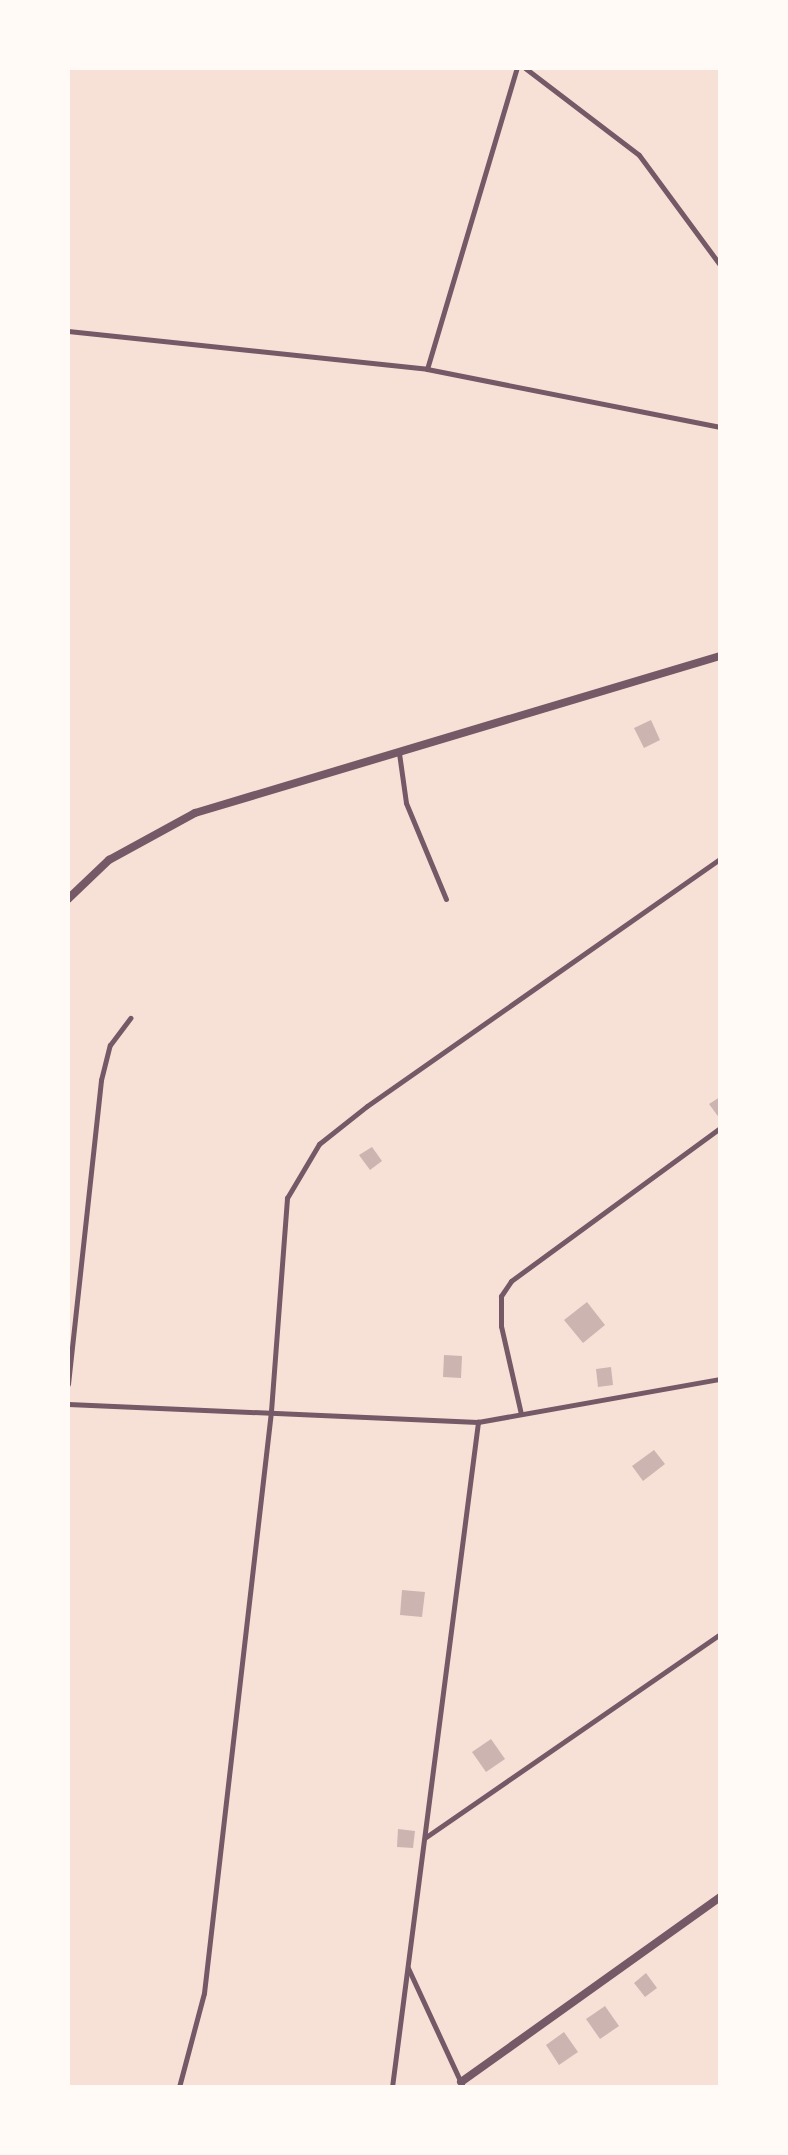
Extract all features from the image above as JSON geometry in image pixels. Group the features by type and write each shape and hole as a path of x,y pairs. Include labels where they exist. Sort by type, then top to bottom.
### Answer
{"street":[{"path":"68,899 132,845 195,813 720,656"},
{"path":"462,2085 720,1897"}],"lane":[{"path":"427,369 517,68"},
{"path":"525,68 639,155 720,265"},
{"path":"68,331 427,369 720,427"},
{"path":"399,753 406,803 446,899"},
{"path":"179,2087 204,1993 271,1411 287,1198 302,1164 367,1106 720,859"},
{"path":"68,1384 101,1080 110,1045 130,1018"},
{"path":"521,1414 501,1326 501,1296 511,1281 720,1128"},
{"path":"68,1404 478,1422 720,1379"},
{"path":"392,2087 478,1422"},
{"path":"425,1838 720,1634"},
{"path":"408,1967 462,2085"}],"building":[{"path":"651,720 660,740 644,748 634,728"},
{"path":"720,1097 720,1119 709,1104"},
{"path":"372,1147 382,1161 370,1170 359,1155"},
{"path":"587,1302 605,1325 583,1343 564,1320"},
{"path":"444,1355 462,1356 461,1378 443,1377"},
{"path":"611,1367 613,1385 598,1387 596,1369"},
{"path":"654,1450 665,1464 643,1481 632,1466"},
{"path":"402,1590 425,1592 422,1617 400,1615"},
{"path":"491,1739 505,1759 486,1772 472,1752"},
{"path":"398,1829 415,1831 413,1848 397,1847"},
{"path":"646,1973 657,1988 645,1997 634,1983"},
{"path":"605,2006 619,2026 600,2039 586,2019"},
{"path":"564,2032 578,2052 559,2065 546,2045"}]}
